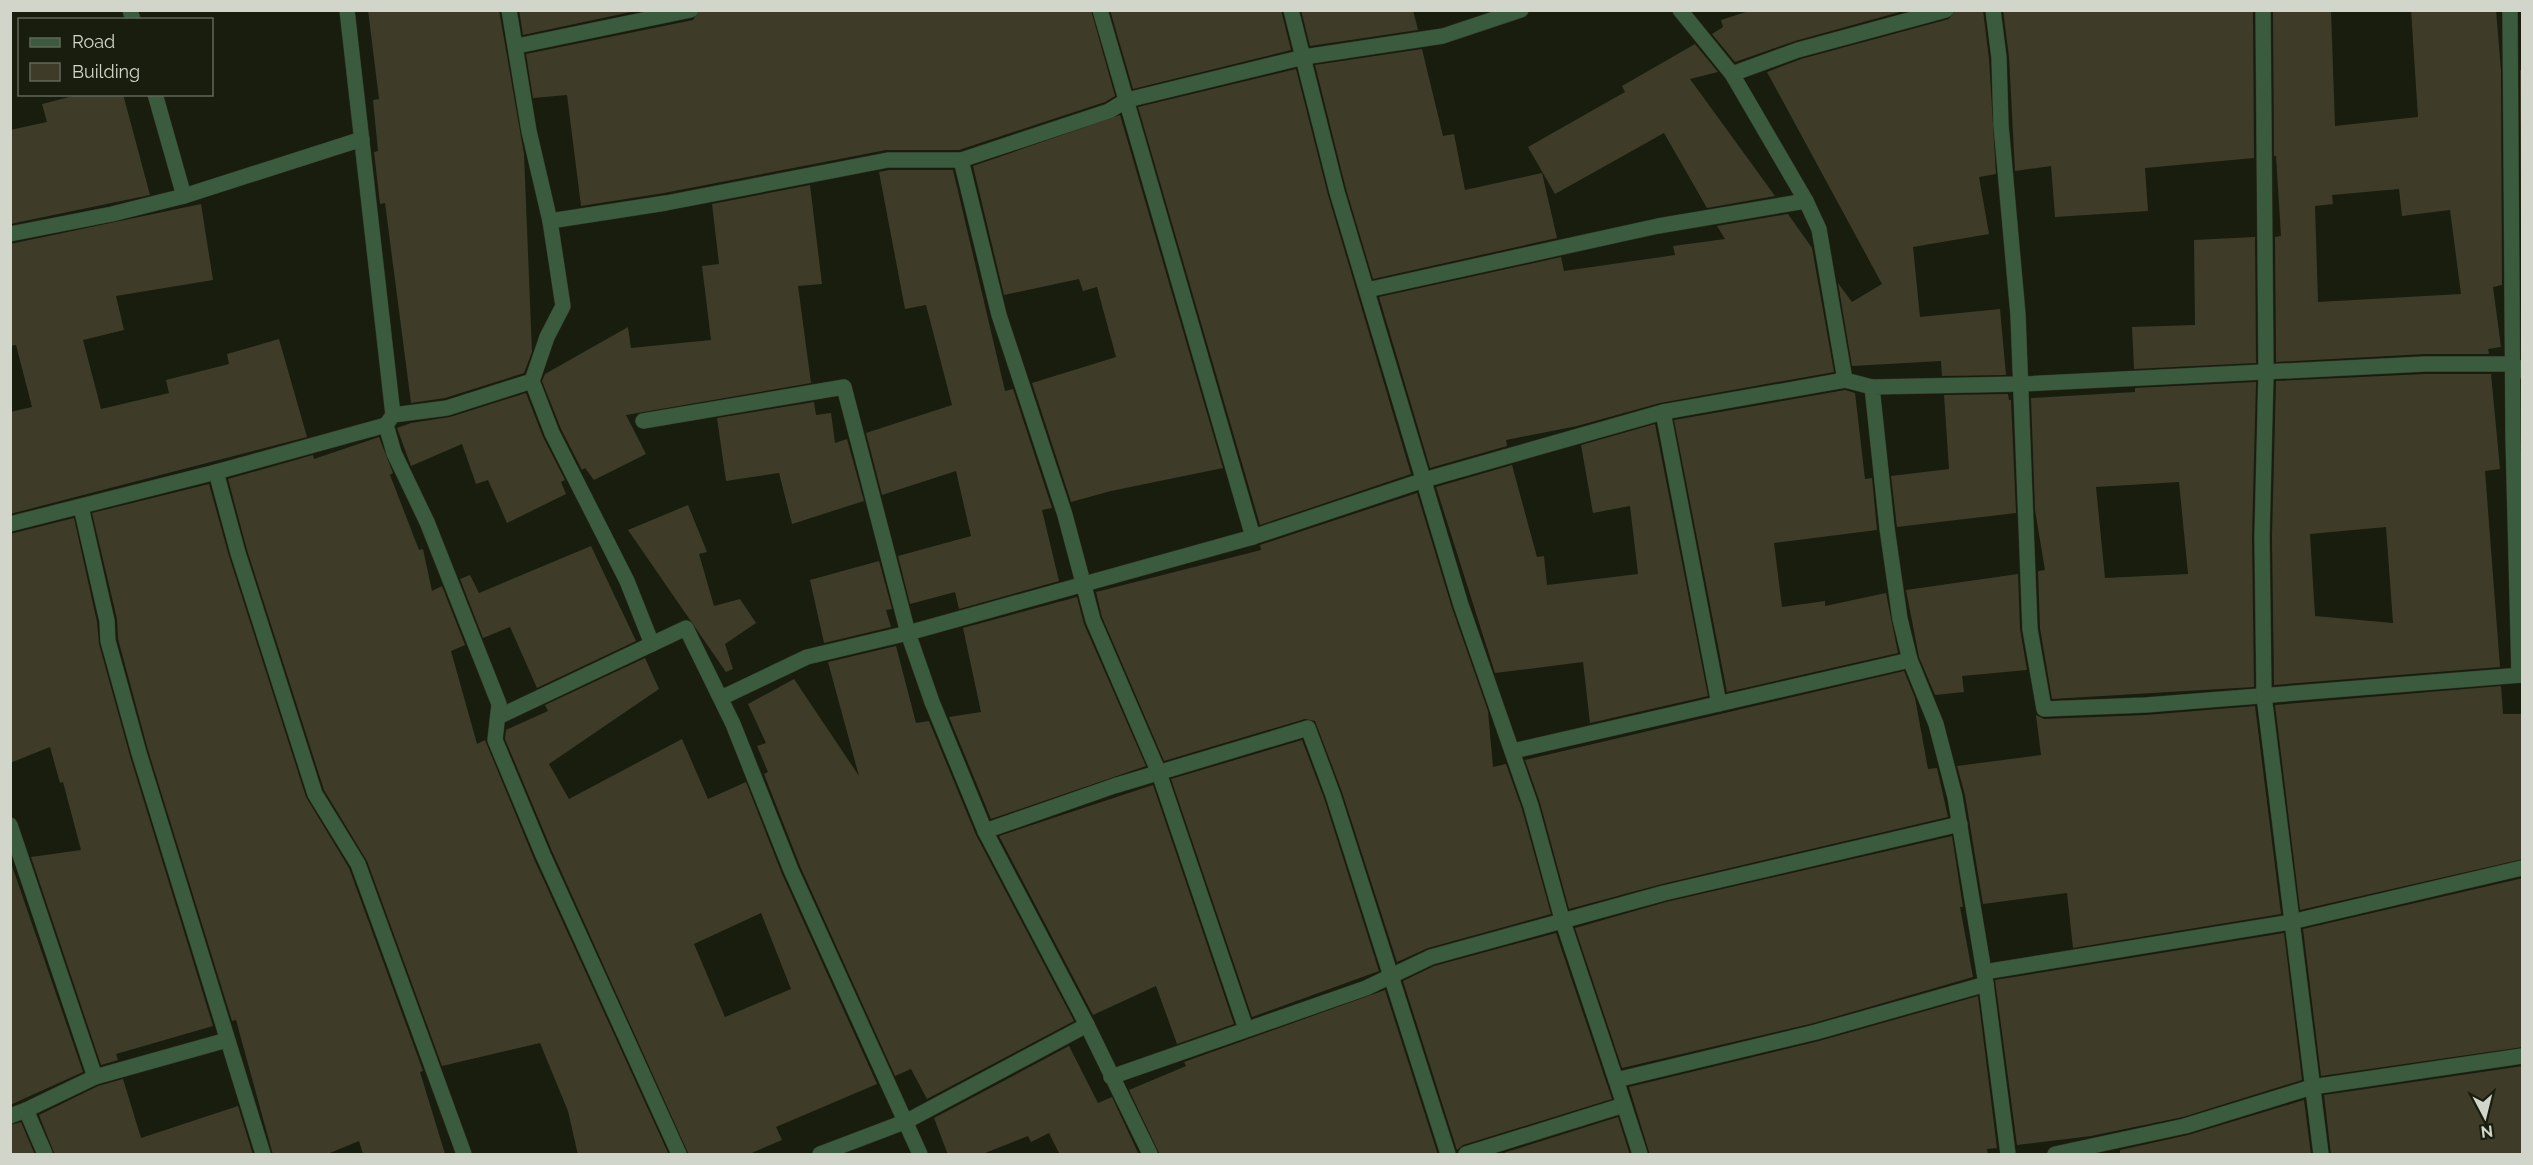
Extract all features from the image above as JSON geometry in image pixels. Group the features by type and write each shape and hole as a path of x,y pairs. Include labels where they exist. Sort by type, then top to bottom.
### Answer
{"street":[{"path":"347,10 394,453 427,522 499,704 495,740 530,824 680,1155"},
{"path":"509,10 517,46 529,130 550,221 563,306 547,337 532,381 552,433 627,581 652,644"},
{"path":"517,46 691,10"},
{"path":"1101,10 1253,537"},
{"path":"1291,10 1337,192 1461,605 1532,806 1562,919 1640,1155"},
{"path":"550,221 666,202 888,160 961,160 1109,111 1127,100 1304,57 1443,36 1521,10"},
{"path":"1680,10 1732,74 1806,201 1819,229 1845,380"},
{"path":"1732,74 1798,50 1946,10"},
{"path":"1993,10 1999,58 2001,124 2022,384 2030,629 2044,709 2264,696 2521,675 2518,368 2510,10"},
{"path":"2263,10 2266,373 2262,537 2264,696 2321,1155"},
{"path":"155,96 184,196"},
{"path":"10,234 112,214 184,196 362,140"},
{"path":"961,160 999,315 1061,505 1093,620 1159,773 1246,1029"},
{"path":"1367,290 1658,226 1806,201"},
{"path":"721,699 807,657 908,633 1253,537 1424,480 1663,412 1845,380 1872,387 2022,384 2426,364 2518,368"},
{"path":"10,525 216,472 390,420 447,408 532,381"},
{"path":"643,421 844,387 908,633 932,702 985,831 1087,1025 1150,1155"},
{"path":"1872,387 1887,528 1900,620 1910,660 1936,724 1955,797 1985,978 2008,1155"},
{"path":"1663,412 1719,704"},
{"path":"216,472 238,553 315,794 358,864 464,1155"},
{"path":"81,507 107,621 111,652 139,753 263,1155"},
{"path":"498,717 686,628 721,699 791,870 907,1121 920,1155"},
{"path":"1513,752 1910,660"},
{"path":"985,831 1159,773 1308,728 1392,976 1448,1155"},
{"path":"1111,1077 1366,988 1431,957 1562,919 1960,824"},
{"path":"10,825 95,1077"},
{"path":"1616,1080 1815,1032 1985,978 2291,922 2523,868"},
{"path":"820,1155 907,1121 1087,1025"},
{"path":"10,1116 95,1077 227,1040"},
{"path":"2055,1155 2185,1126 2312,1087 2523,1056"},
{"path":"1466,1155 1624,1105"},
{"path":"26,1110 45,1155"}],"building":[{"path":"368,10 499,10 524,154 532,352 524,373 445,398 411,403 385,203 380,204 374,152 378,151 373,100 379,99"},
{"path":"519,10 640,10 523,35"},
{"path":"700,10 1091,10 1115,96 1105,102 959,150 886,150 664,193 581,206 567,95 533,98 526,54 693,20"},
{"path":"1110,10 1281,10 1291,50 1133,89"},
{"path":"1301,10 1413,10 1418,30 1310,46"},
{"path":"1752,10 1907,10 1795,41 1735,62 1712,34 1723,27 1721,20"},
{"path":"1955,10 1983,10 1989,59 1996,174 1979,177 1989,234 1913,247 1920,317 2000,309 2006,375 1942,376 1941,361 1852,366 1838,283 1852,302 1882,284 1767,72 1801,59 1949,19"},
{"path":"2003,10 2253,10 2254,158 2145,168 2148,211 2055,217 2051,166 2015,171 2009,57"},
{"path":"2273,10 2331,10 2335,126 2418,117 2411,10 2496,10 2501,71 2502,285 2493,287 2501,347 2488,349 2489,354 2425,354 2276,362 2275,237 2281,236 2276,156 2274,156","holes":["2399,189 2402,216 2450,210 2461,294 2318,302 2315,206 2333,204 2332,195"]},
{"path":"1695,44 1718,72 1690,79 1775,196 1707,208 1664,133 1555,194 1528,147 1625,92 1622,86"},
{"path":"1422,49 1443,136 1454,134 1465,190 1542,173 1557,238 1373,279 1346,189 1315,65"},
{"path":"1296,69 1328,195 1411,474 1260,525 1138,107"},
{"path":"2520,70 2523,70 2523,228 2521,228"},
{"path":"73,96 124,96 150,195 10,224 10,130 47,122 42,104"},
{"path":"1120,115 1223,468 1111,491 1071,502 1032,383 1116,357 1097,287 1083,291 1079,279 1004,295 973,166"},
{"path":"953,170 1005,391 1013,389 1052,508 1042,510 1059,581 959,609 955,592 910,604 898,556 971,536 956,471 882,495 866,433 952,405 926,305 905,309 879,172"},
{"path":"810,185 822,284 798,286 811,383 626,415 646,454 594,480 585,468 582,470 561,429 542,381 545,374 628,327 631,348 711,340 702,266 719,264 712,204"},
{"path":"201,204 213,280 116,296 124,330 83,340 101,409 169,393 166,380 229,364 227,354 279,339 307,437 10,514 10,412 32,407 16,345 10,346 10,244"},
{"path":"1788,214 1812,248 1834,372 1660,403 1577,426 1506,440 1507,446 1430,468 1379,297 1561,257 1564,271 1675,255 1673,246 1725,239 1717,226"},
{"path":"2255,237 2256,363 2134,369 2132,327 2195,325 2194,240"},
{"path":"2425,374 2491,374 2500,469 2485,471 2500,667 2274,685 2272,537 2276,381","holes":["2386,527 2393,623 2315,616 2310,534"]},
{"path":"2256,382 2252,537 2254,687 2052,699 2040,628 2038,571 2045,570 2035,510 2031,398 2135,392 2135,388","holes":["2179,482 2188,574 2105,578 2096,487"]},
{"path":"1845,390 1855,393 1865,479 1872,478 1877,530 1774,543 1782,607 1825,601 1825,606 1886,593 1898,653 1727,692 1674,420"},
{"path":"526,393 543,437 565,480 561,482 566,494 507,523 488,480 476,484 462,444 411,466 397,428 411,423 450,417"},
{"path":"2008,394 2011,400 2016,513 1897,527 1891,476 1949,469 1944,395"},
{"path":"814,402 816,415 831,413 835,443 847,439 864,501 792,524 779,473 726,481 717,418"},
{"path":"1655,424 1708,696 1590,723 1583,662 1495,673 1436,487 1512,465 1537,557 1544,556 1547,585 1638,574 1630,506 1593,513 1581,445"},
{"path":"379,437 393,473 390,475 419,550 423,549 432,591 442,586 465,645 451,651 477,744 485,740 534,859 669,1155 578,1155 568,1111 540,1043 442,1066 367,861 324,790 247,550 228,479 313,455 314,459"},
{"path":"209,484 229,556 306,797 349,868 423,1071 420,1072 445,1154 363,1154 359,1141 325,1155 273,1155 236,1020 232,1021 148,750 118,639 117,619 92,513"},
{"path":"1417,493 1452,608 1488,711 1493,767 1506,764 1522,809 1551,914 1428,948 1397,962 1342,792 1315,721 1305,719 1164,761 1102,617 1096,592 1261,550 1260,545"},
{"path":"688,505 707,552 699,554 714,606 740,599 756,623 725,644 733,669 726,672 628,530"},
{"path":"74,518 97,622 99,644 130,756 213,1026 116,1054 118,1060 101,1065 31,857 81,850 63,782 60,783 50,747 10,763 10,534"},
{"path":"591,546 636,641 537,688 510,627 483,638 460,579 470,575 479,593"},
{"path":"879,561 892,609 886,610 891,627 824,643 810,580"},
{"path":"2018,574 2020,629 2027,670 1962,676 1964,692 1935,695 1919,657 1906,590"},
{"path":"1077,597 1084,624 1146,766 991,819 949,717 981,712 963,628"},
{"path":"896,646 916,723 929,721 976,835 1074,1021 927,1099 911,1069 895,1076 800,866 764,774 768,772 757,746 766,743 748,704 794,679 859,776 828,662"},
{"path":"645,658 659,689 549,764 569,799 682,739 708,799 746,782 782,874 877,1084 776,1127 782,1140 747,1155 689,1155 552,851 505,739 506,730 548,711 545,705","holes":["761,913 791,989 725,1017 694,944"]},
{"path":"1904,671 1915,698 1928,769 1937,768 1948,817 1662,884 1569,909 1540,803 1525,760"},
{"path":"2501,686 2503,714 2523,714 2523,859 2300,910 2275,705"},
{"path":"2255,706 2281,914 2073,948 2067,893 1983,904 1965,795 1957,766 2041,755 2036,715 2044,719 2146,715"},
{"path":"1302,740 1324,798 1379,971 1252,1017 1171,779"},
{"path":"1153,785 1234,1024 1177,1044 1156,986 1093,1015 999,836"},
{"path":"1952,836 1963,907 1960,907 1973,977 1814,1023 1622,1068 1575,928 1666,902"},
{"path":"10,860 83,1072 10,1105"},
{"path":"2523,878 2523,1047 2321,1076 2303,929"},
{"path":"1556,933 1612,1099 1463,1145 1457,1150 1403,981 1434,966"},
{"path":"2284,933 2302,1080 2183,1117 2091,1136 2017,1145 1995,980"},
{"path":"1385,990 1438,1155 1160,1155 1129,1090 1186,1066 1184,1062"},
{"path":"1978,996 1997,1148 1987,1149 1988,1155 1650,1155 1629,1087 1819,1041"},
{"path":"1069,1046 1098,1103 1112,1097 1139,1155 1060,1155 1049,1133 1031,1142 1028,1136 980,1155 948,1155 934,1118"},
{"path":"2523,1066 2523,1155 2331,1155 2324,1095"},
{"path":"123,1079 141,1138 238,1106 253,1155 55,1155 39,1115 98,1086"},
{"path":"2304,1100 2311,1155 2120,1155 2120,1150 2188,1135"},
{"path":"1618,1117 1630,1155 1497,1155"},
{"path":"21,1122 35,1155 10,1155 10,1125"}]}
